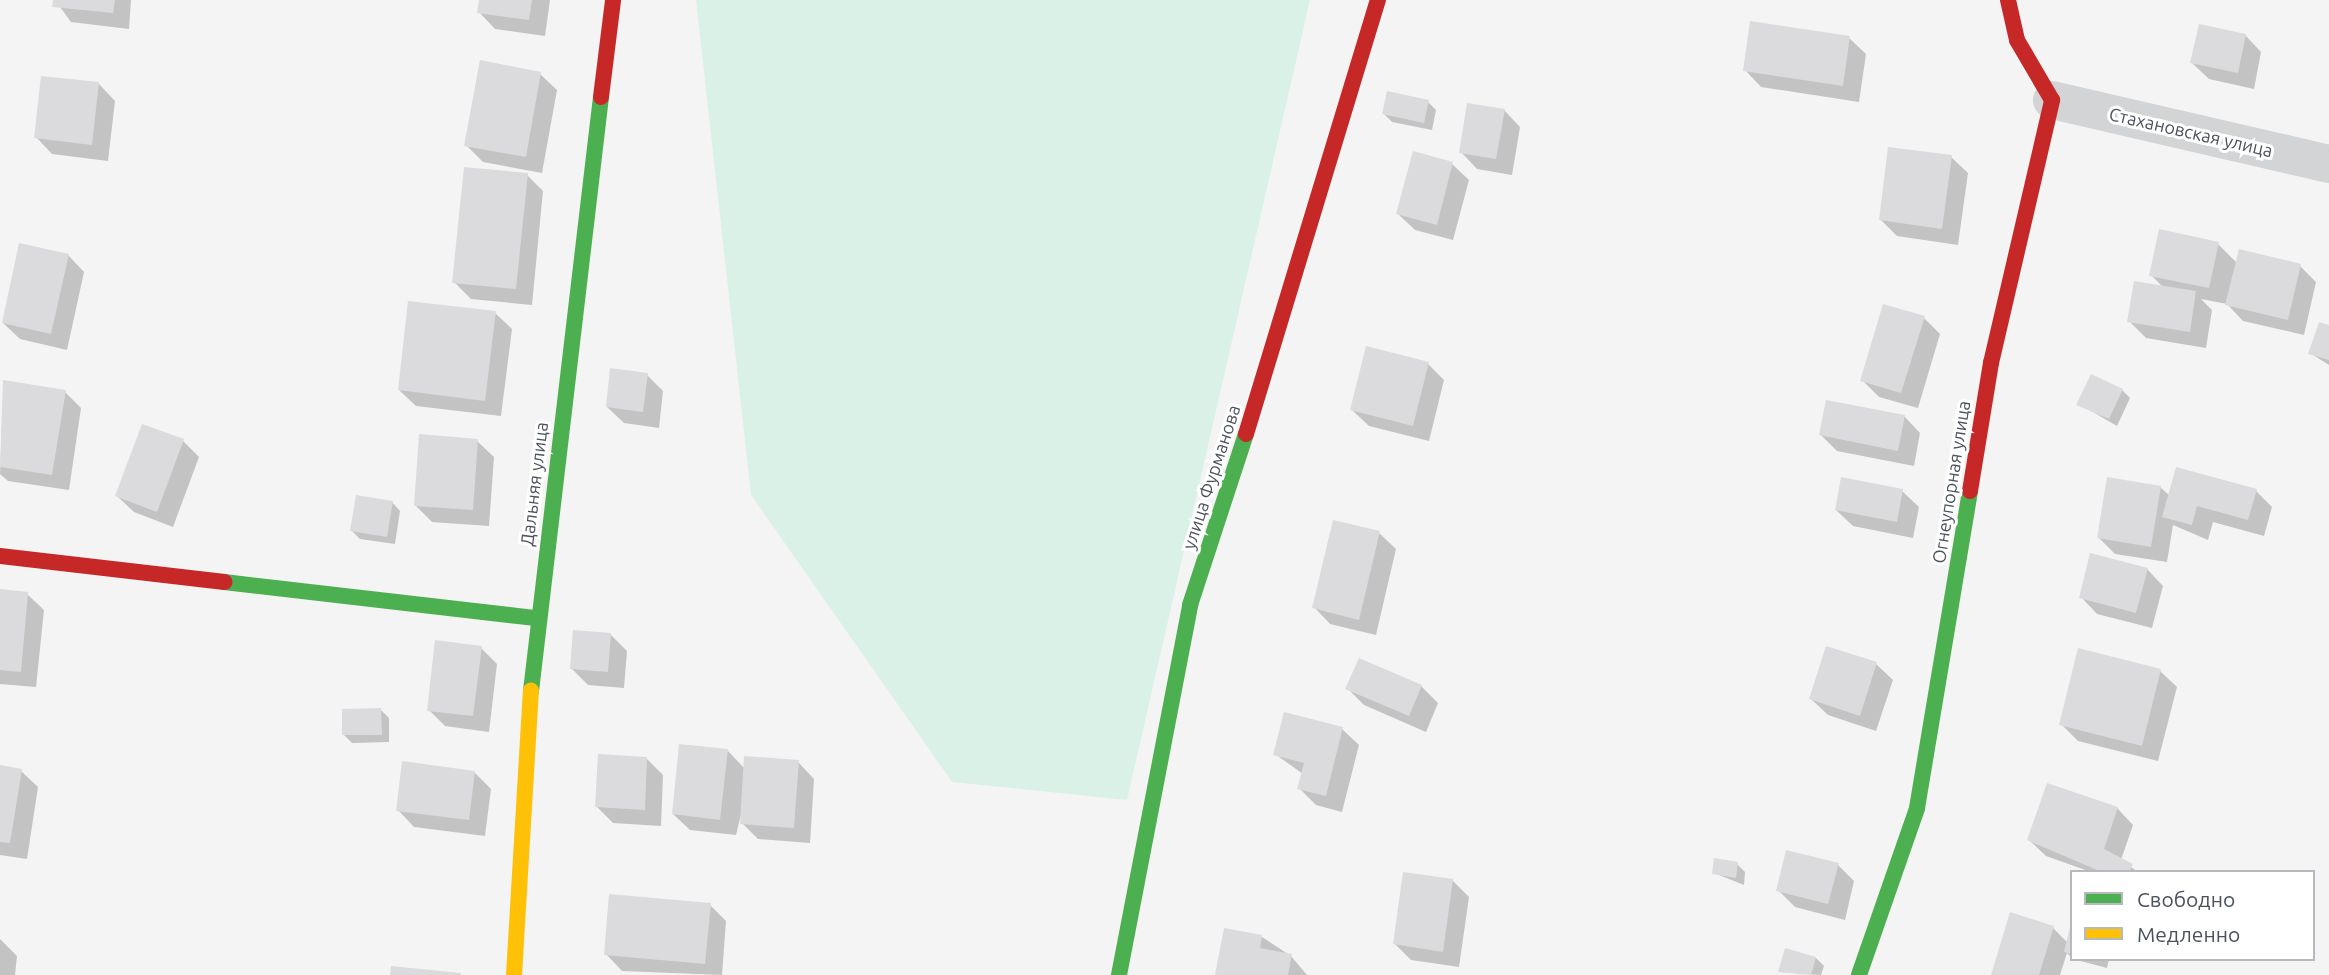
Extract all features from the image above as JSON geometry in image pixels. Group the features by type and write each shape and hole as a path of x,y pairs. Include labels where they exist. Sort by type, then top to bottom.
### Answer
{"street":[{"name":"Дальняя улица","path":"514,975 536,618 613,0"},
{"name":"улица Фурманова","path":"1119,975 1189,605 1308,246 1378,0"},
{"path":"2008,0 2017,40 2052,100"},
{"name":"Стахановская улица","path":"2052,100 2329,164"},
{"name":"Огнеупорная улица","path":"1859,975 1917,808 1991,363 2052,100"},
{"path":"0,556 536,618"}],"green space":[{"path":"696,0 1310,0 1127,800 952,782 751,495"}],"building":[{"path":"53,0 115,0 113,13 52,7"},
{"path":"479,0 532,0 529,20 477,13"},
{"path":"1750,21 1850,36 1843,86 1743,71"},
{"path":"2199,24 2246,34 2238,73 2190,63"},
{"path":"480,60 541,72 526,157 464,146"},
{"path":"41,76 99,82 92,145 34,138"},
{"path":"1387,91 1429,100 1424,123 1382,114"},
{"path":"1467,103 1505,109 1496,159 1459,153"},
{"path":"1888,147 1952,155 1942,229 1879,220"},
{"path":"1413,151 1453,162 1437,225 1396,214"},
{"path":"464,167 528,173 516,289 452,283"},
{"path":"2159,229 2219,242 2209,288 2149,276"},
{"path":"19,243 69,254 51,334 2,323"},
{"path":"2239,249 2301,264 2288,320 2225,305"},
{"path":"2134,281 2196,291 2190,332 2127,322"},
{"path":"408,301 496,311 485,401 398,390"},
{"path":"1883,304 1925,316 1901,393 1860,381"},
{"path":"2319,322 2329,325 2329,360 2308,354"},
{"path":"1366,346 1429,362 1413,426 1350,410"},
{"path":"610,368 648,373 643,412 606,407"},
{"path":"2091,374 2123,389 2109,419 2076,405"},
{"path":"3,380 66,390 52,475 0,467"},
{"path":"1826,400 1905,415 1898,451 1819,435"},
{"path":"142,424 184,439 157,512 115,496"},
{"path":"419,434 478,439 473,510 414,506"},
{"path":"2176,467 2257,489 2248,520 2197,506 2192,525 2162,517"},
{"path":"1841,477 1903,489 1897,522 1835,510"},
{"path":"2107,477 2161,486 2151,547 2097,538"},
{"path":"356,495 393,501 387,537 350,531"},
{"path":"1333,520 1380,531 1359,620 1312,608"},
{"path":"2090,553 2148,568 2136,613 2079,598"},
{"path":"0,589 28,592 21,672 0,670"},
{"path":"573,630 611,633 608,672 570,669"},
{"path":"435,640 482,646 473,716 427,711"},
{"path":"1826,646 1877,662 1860,716 1809,699"},
{"path":"2078,648 2161,669 2142,746 2059,725"},
{"path":"1359,658 1422,685 1409,716 1345,689"},
{"path":"381,708 382,735 342,735 342,709"},
{"path":"1284,712 1343,727 1326,796 1297,789 1304,763 1273,755"},
{"path":"679,744 728,749 720,820 672,814"},
{"path":"598,754 647,757 645,810 595,807"},
{"path":"744,756 799,760 794,828 740,824"},
{"path":"402,761 475,771 469,820 396,811"},
{"path":"0,765 22,769 10,843 0,842"},
{"path":"2047,783 2118,807 2104,849 2133,864 2130,870 2097,870 2027,840"},
{"path":"1786,850 1839,863 1828,904 1776,891"},
{"path":"1714,858 1738,862 1736,878 1712,874"},
{"path":"1403,872 1453,879 1443,952 1393,944"},
{"path":"609,894 711,903 705,964 604,955"},
{"path":"2010,912 2054,926 2039,975 1991,975"},
{"path":"2070,927 2070,954 2064,952"},
{"path":"1224,928 1262,935 1260,948 1292,954 1288,975 1215,975"},
{"path":"1785,948 1816,957 1811,975 1778,972"},
{"path":"391,966 461,973 461,975 390,975"}],"traffic: fast":[{"path":"531,691 601,97"},
{"path":"1119,975 1190,605 1246,434"},
{"path":"1859,975 1917,808 1970,491"},
{"path":"224,582 536,618"}],"traffic: slow":[{"path":"514,975 531,691"}],"traffic: jam":[{"path":"601,97 613,0"},
{"path":"1246,434 1378,0"},
{"path":"1970,491 1991,363 2052,100 2017,40 2008,0"},
{"path":"0,556 224,582"}]}
